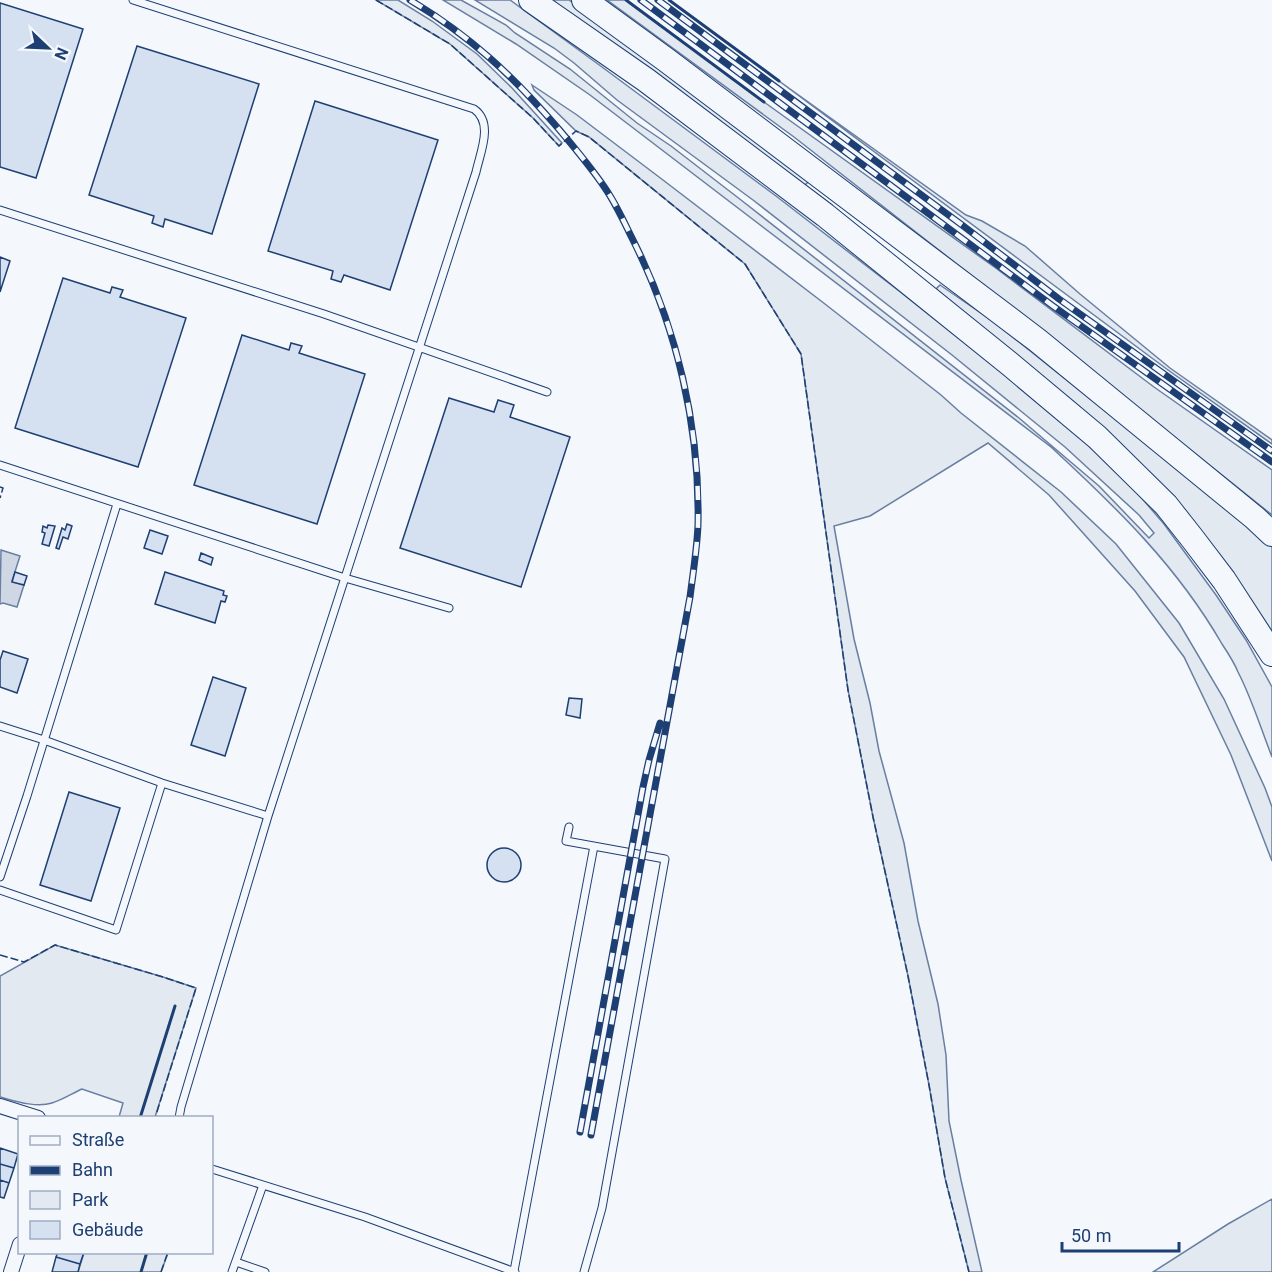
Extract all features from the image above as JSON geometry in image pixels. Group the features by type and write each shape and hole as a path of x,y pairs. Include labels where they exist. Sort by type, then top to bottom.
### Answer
{"highway":[{"path":"531,0 646,80 825,215 1011,365 1096,437 1166,506 1192,538 1224,580 1272,654"},
{"path":"584,0 1037,340 1272,534"}],"street":[{"path":"0,1106 32,1116"},
{"path":"11,1272 18,1250"}],"lane":[{"path":"133,0 450,100 477,111 483,119 485,132 476,172 268,816 179,1116"},
{"path":"0,210 324,314 547,392"},
{"path":"0,465 345,578 449,608"},
{"path":"0,877 117,504"},
{"path":"0,726 162,783 268,816"},
{"path":"0,890 116,930 162,783"},
{"path":"569,827 566,841 664,859 602,1208 584,1272"},
{"path":"213,1169 365,1217 514,1272 594,846"},
{"path":"232,1272 263,1185"},
{"path":"236,1262 266,1272"}],"green space":[{"path":"376,0 398,0 432,21 477,54 512,88 562,143 559,146 533,118 450,44"},
{"path":"443,0 461,0 506,25 570,69 1019,418 1099,486 1149,538 1154,533 1139,515 1065,447 952,355 753,200 617,100 554,48 475,0 510,0 602,67 899,291 1021,388 1103,458 1164,524 1246,640 1272,687 1272,757 1235,665 1186,589 1144,539 1051,447 590,95 516,44"},
{"path":"546,0 569,0 809,181 804,186"},
{"path":"607,0 626,0 997,269 1154,387 1272,470 1272,515 794,137"},
{"path":"779,81 966,215 982,221 1025,246 1170,368 1272,440 1272,444 1168,370"},
{"path":"532,85 577,115 663,180 941,395 1061,492 1116,544 1179,623 1224,699 1265,788 1272,807 1272,861 1231,755 1184,657 1135,591 1049,495 988,443 870,516 834,526 854,639 879,751 904,843 918,921 938,1004 946,1055 949,1121 982,1272 969,1272 945,1178 908,976 873,817 848,690 801,354 745,264 589,137 576,131 534,90"},
{"path":"940,285 994,322 1272,547 1272,637 1104,428 936,289"},
{"path":"55,945 196,988 155,1116 119,1116 123,1103 82,1089 52,1103 39,1105 0,1097 0,976"},
{"path":"1272,1199 1272,1272 1153,1272 1228,1224"},
{"path":"84,1254 168,1254 161,1272 78,1272"}],"shaded area":[{"path":"1,550 20,556 12,581 24,585 17,607 0,604"}],"building":[{"path":"0,3 83,29 36,178 0,167"},
{"path":"137,46 259,84 212,234 165,219 163,227 152,223 154,216 89,195"},
{"path":"315,101 438,140 390,290 344,275 341,282 331,279 333,271 268,251"},
{"path":"0,257 10,261 0,292"},
{"path":"63,278 110,293 112,287 123,290 120,297 186,318 138,467 15,428"},
{"path":"242,335 289,350 291,343 302,346 299,353 365,374 317,524 194,485"},
{"path":"449,398 494,412 498,400 514,405 510,417 570,437 521,587 400,548"},
{"path":"67,524 72,526 68,539 63,537 59,549 56,548 62,528 65,530"},
{"path":"48,525 55,526 49,546 42,544 45,533 42,532 43,526 47,528"},
{"path":"150,530 168,536 162,554 144,548"},
{"path":"201,553 213,558 211,565 199,560"},
{"path":"15,572 27,576 24,585 12,582"},
{"path":"165,572 224,591 223,595 227,596 225,602 221,601 215,623 155,604"},
{"path":"3,651 28,659 17,693 0,687 0,660"},
{"path":"213,677 246,688 225,756 191,745"},
{"path":"569,698 582,699 580,718 566,715"},
{"path":"69,792 120,808 91,901 40,885"},
{"path":"504,848 516,853 521,865 516,877 504,882 492,877 487,865 492,853"},
{"path":"0,1148 18,1154 14,1168 0,1164"},
{"path":"0,1164 14,1168 9,1183 0,1180"},
{"path":"0,1180 9,1183 4,1198 0,1197"},
{"path":"57,1254 83,1254 80,1264 56,1257"},
{"path":"56,1257 80,1264 78,1272 52,1272"}],"railway":[{"path":"410,0 471,42 506,73 557,127 605,188 649,273 673,343 690,415 698,488 698,525 690,597 591,1135"},
{"path":"641,0 1053,306 1272,462"},
{"path":"658,0 1059,299 1272,451"},
{"path":"580,1132 643,787 660,723"}],"fence":[{"path":"376,0 450,44 533,118 559,146 576,131 589,137 745,264 801,354 848,690 908,976 945,1178 969,1272"},
{"path":"0,487 3,488 0,498"},
{"path":"0,955 24,962 55,945 196,988 156,1116"},
{"path":"161,1272 167,1254"}],"wall":[{"path":"626,0 764,102"},
{"path":"669,0 779,81"},
{"path":"141,1116 175,1006"},
{"path":"141,1272 146,1254"}]}
